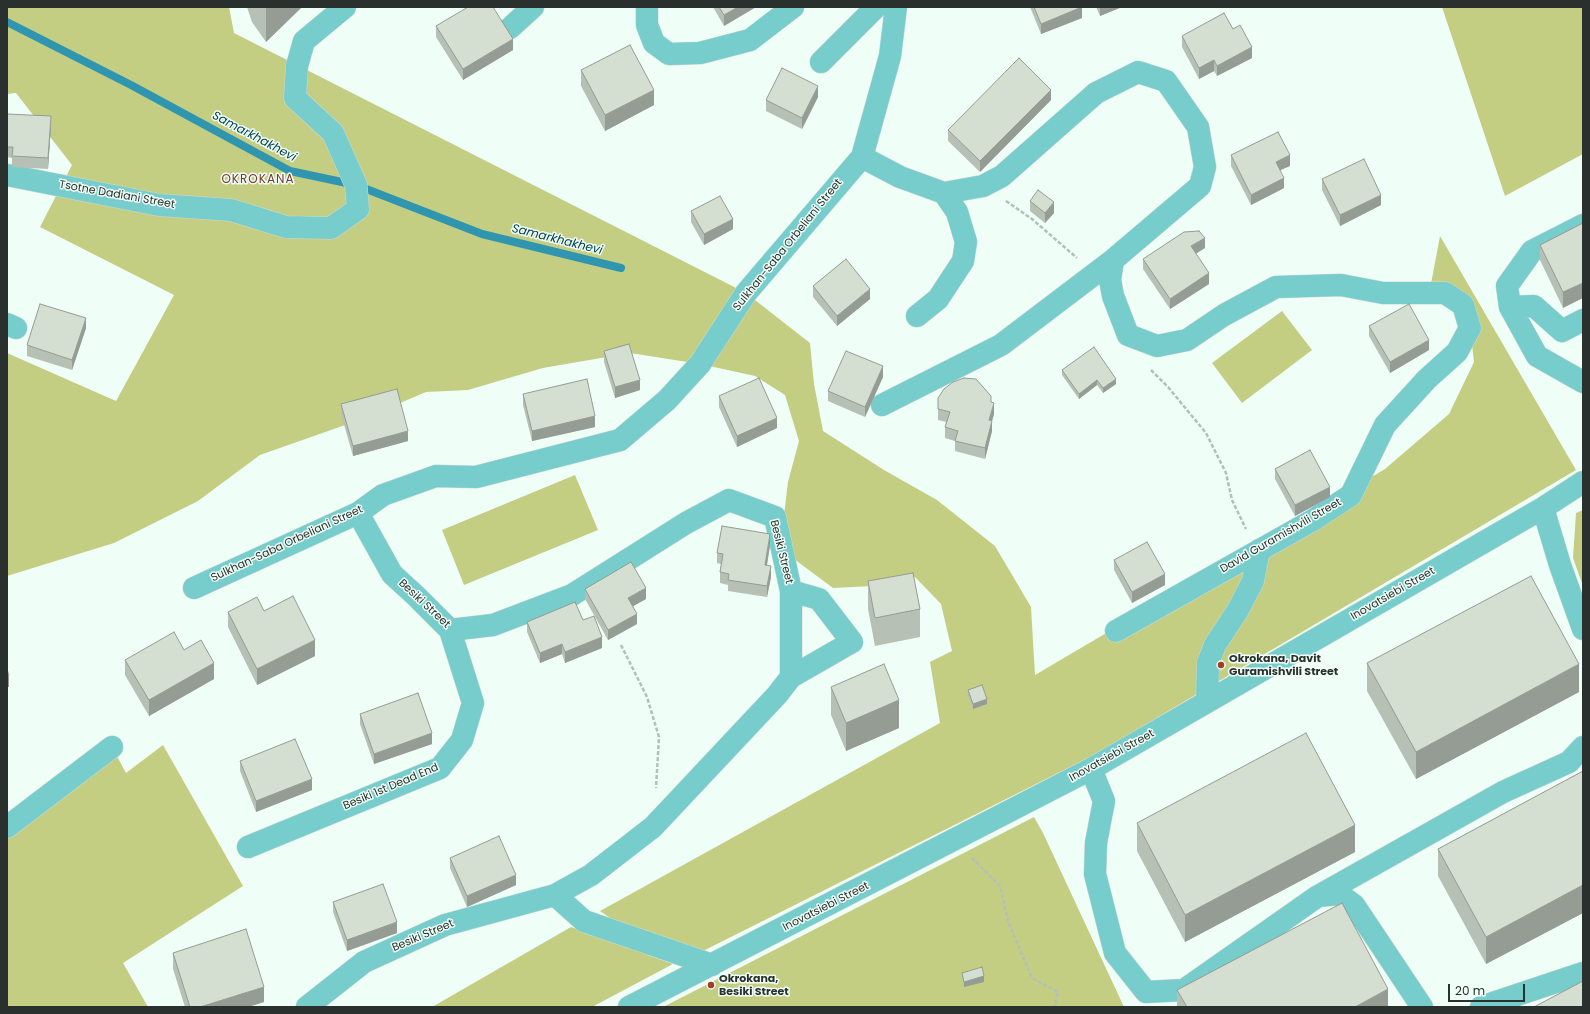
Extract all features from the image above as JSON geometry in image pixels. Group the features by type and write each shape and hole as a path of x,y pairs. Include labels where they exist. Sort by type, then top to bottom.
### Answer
{"street":[{"name":"Tsotne Dadiani Street","path":"7,175 159,205 231,210 286,227 332,228 358,209 356,185 334,133 295,98 297,66 304,41 344,7"},
{"path":"510,28 533,7"},
{"path":"647,7 647,24 654,43 669,54 700,53 750,40 793,7"},
{"path":"821,62 876,7"},
{"path":"882,405 1001,345 1113,260 1200,186 1205,168 1198,127 1166,81 1138,72 1096,93 1002,176 984,186 944,193 900,177 862,157 890,56 896,7"},
{"name":"Sulkhan-Saba Orbeliani Street","path":"194,588 358,513 383,495 436,476 476,477 620,440 667,400 700,364 746,293 862,157"},
{"path":"917,316 938,299 963,261 966,242 957,212 944,193"},
{"path":"1583,225 1532,251 1507,286 1510,307 1537,356 1583,382"},
{"path":"1113,260 1110,280 1113,296 1128,335"},
{"name":"David Guramishvili Street","path":"1116,631 1259,550 1351,495 1385,425 1427,379 1457,352 1470,328 1463,305 1445,293 1383,293 1341,285 1276,288 1224,315 1187,340 1157,346 1128,335"},
{"path":"1510,307 1534,306 1562,331 1583,320"},
{"name":"Inovatsiebi Street","path":"629,1007 712,966 1091,769 1543,508 1583,482"},
{"name":"Besiki Street","path":"307,1007 364,962 445,924 555,895 591,875 653,827 777,695 792,677 791,591 775,517 729,500 686,523 572,595 493,625 450,630 392,574 358,513"},
{"path":"1543,508 1560,565 1583,629"},
{"path":"1207,702 1208,663 1214,645 1238,610 1253,580 1259,550"},
{"path":"791,591 819,599 852,642 792,677"},
{"name":"Besiki 1st Dead End","path":"248,847 440,768 462,740 473,703 450,630"},
{"path":"7,827 112,747"},
{"path":"1091,769 1104,801 1096,843 1095,874 1115,953 1146,992 1184,990 1318,896 1503,792 1568,762 1583,747"},
{"path":"1318,896 1340,894 1354,905 1422,1007"},
{"path":"555,895 584,920 712,966"},
{"path":"1481,1007 1583,973"}],"path":[{"path":"984,186 1032,219 1095,274"},
{"path":"1128,335 1146,366 1168,386 1206,433 1226,473 1232,500 1244,526 1259,550"},
{"path":"621,645 647,697 659,736 656,789"},
{"path":"959,837 970,856 981,869 1000,886 1008,921 1032,978 1058,992 1054,1007"}],"green space":[{"path":"7,7 229,7 234,33 746,293 810,343 814,384 823,431 884,470 937,500 995,546 1031,607 1035,675 1385,469 1449,414 1474,362 1470,328 1431,284 1440,236 1576,470 1094,755 701,952 632,933 600,911 940,723 930,662 952,651 941,604 915,577 873,586 833,588 790,556 782,532 788,482 799,441 785,395 755,376 700,364 630,353 543,368 468,390 426,392 365,418 260,455 198,501 114,543 7,576 7,353 116,401 174,295 40,227 72,165 16,93 7,94"},
{"path":"1442,7 1583,7 1583,154 1505,196"},
{"path":"1282,311 1312,350 1242,403 1212,363"},
{"path":"575,475 598,530 464,585 442,530"},
{"path":"1583,510 1583,586 1573,558 1576,513"},
{"path":"163,745 243,886 123,963 148,1007 7,1007 7,827 112,747 126,773"},
{"path":"1034,817 1043,833 1124,1007 663,1007"},
{"path":"571,927 673,964 592,1007 432,1007"}],"building":[{"path":"468,7 493,7 513,39 463,69 436,26"},
{"path":"719,7 738,7 724,15"},
{"path":"1034,7 1082,7 1041,24"},
{"path":"1224,13 1233,29 1240,25 1252,47 1217,66 1214,60 1199,68 1182,36"},
{"path":"630,45 654,90 605,115 581,70"},
{"path":"1019,58 1051,90 980,161 948,130"},
{"path":"782,68 818,86 802,118 766,100"},
{"path":"7,114 51,116 48,158 12,156 13,147 7,147"},
{"path":"1278,132 1290,155 1276,162 1284,178 1251,195 1231,155"},
{"path":"1364,159 1381,195 1340,215 1322,179"},
{"path":"1038,190 1054,202 1045,213 1030,201"},
{"path":"720,196 733,219 704,234 691,211"},
{"path":"1583,223 1583,283 1563,292 1540,245"},
{"path":"1199,231 1205,238 1191,246 1209,273 1170,299 1143,259 1184,232"},
{"path":"846,259 870,289 837,316 813,286"},
{"path":"40,304 86,318 72,360 27,345"},
{"path":"1409,304 1429,340 1390,362 1369,326"},
{"path":"629,344 640,380 615,387 604,351"},
{"path":"1094,347 1116,379 1103,388 1097,380 1079,394 1062,370"},
{"path":"846,351 883,366 865,407 828,391"},
{"path":"759,378 777,418 737,436 719,396"},
{"path":"964,378 976,379 991,396 991,402 994,403 989,420 992,421 985,448 955,441 958,431 945,427 950,412 938,409 938,398 944,389 953,382"},
{"path":"587,379 595,416 532,431 523,394"},
{"path":"397,389 408,431 353,446 341,404"},
{"path":"1310,450 1330,487 1295,505 1275,469"},
{"path":"722,526 770,534 765,565 771,566 767,586 728,580 729,574 720,572 723,554 717,553"},
{"path":"1147,542 1165,574 1132,592 1114,560"},
{"path":"631,562 646,588 628,598 637,614 608,630 585,589"},
{"path":"913,573 920,609 875,618 868,581"},
{"path":"1531,576 1579,664 1416,752 1367,663"},
{"path":"293,596 315,640 257,669 228,612 257,597 264,611"},
{"path":"575,602 583,620 594,616 602,637 565,652 562,644 540,653 527,622"},
{"path":"174,632 184,650 201,640 214,663 149,700 125,660"},
{"path":"884,664 899,700 846,723 831,687"},
{"path":"982,685 987,699 973,704 968,690"},
{"path":"418,693 432,733 374,754 360,714"},
{"path":"1306,733 1355,825 1185,915 1137,823"},
{"path":"295,739 312,779 256,801 240,761"},
{"path":"1583,771 1583,885 1486,937 1438,849"},
{"path":"499,836 516,875 467,896 450,858"},
{"path":"383,884 397,922 347,940 333,902"},
{"path":"1342,903 1388,989 1355,1007 1187,1007 1177,990"},
{"path":"246,929 264,987 200,1007 190,1007 173,953"},
{"path":"982,967 984,976 964,982 962,973"},
{"path":"1583,981 1583,1007 1534,1007"}],"waterway":[{"name":"Samarkhakhevi","path":"7,22 131,85 290,171 356,185 482,234 621,268"}],"place":[{"name":"Okrokana, Davit Guramishvili Street","path":"1221,665"},
{"name":"Okrokana, Besiki Street","path":"711,985"}],"district":[{"name":"OKROKANA","path":"258,180"}]}
